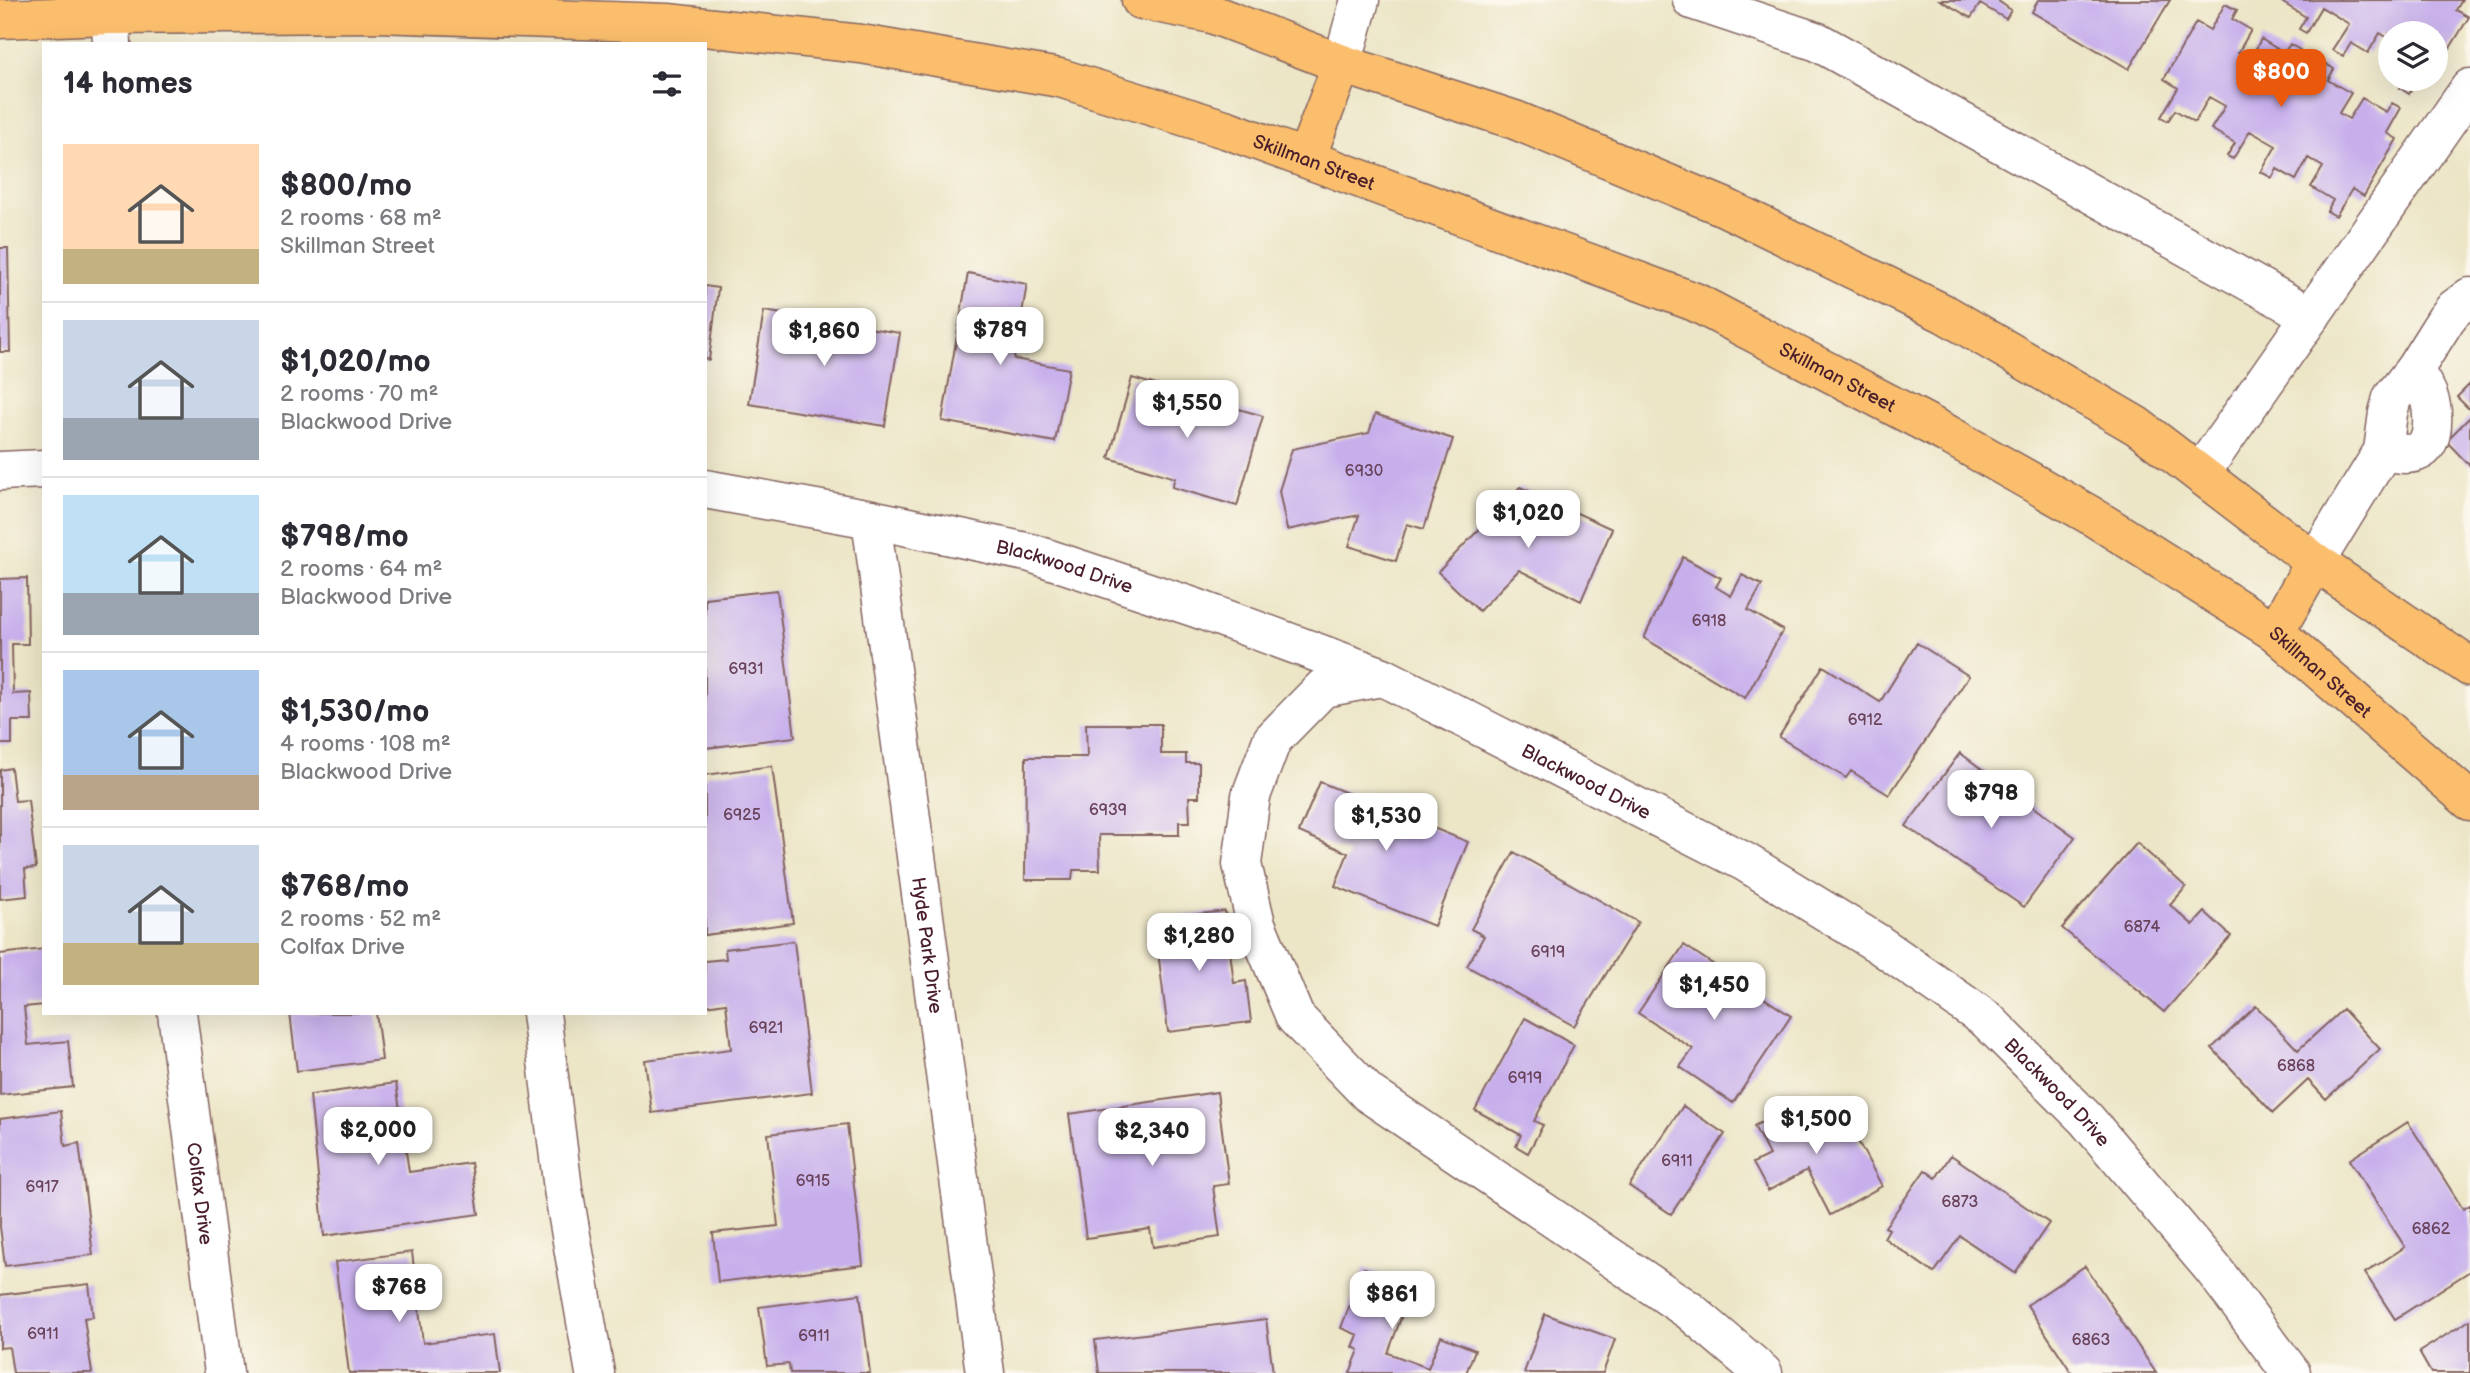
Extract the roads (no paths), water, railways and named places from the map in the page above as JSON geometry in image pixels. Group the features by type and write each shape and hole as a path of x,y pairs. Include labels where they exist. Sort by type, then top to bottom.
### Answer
{"main road":[{"path":"1141,0 1212,7 1342,64 1515,120 1724,206 1945,314 2137,426 2315,562 2470,667"},
{"name":"Skillman Street","path":"0,19 111,20 376,13 668,23 861,44 1060,78 1228,130 1695,302 1947,434 2078,509 2275,632 2470,801"},
{"path":"1306,158 1342,64"},
{"path":"2275,632 2315,562"}],"street":[{"path":"1342,64 1360,0"},
{"path":"1692,0 1818,41 2311,316"},
{"path":"2200,474 2470,89"},
{"path":"2315,562 2383,451 2392,398 2414,370 2446,319 2470,297"},
{"path":"0,471 42,469"},
{"name":"Blackwood Drive","path":"707,489 871,519 1031,553 1196,608 1383,677 1745,862 1877,943 1987,1020 2086,1119 2213,1269 2291,1373"},
{"name":"Hyde Park Drive","path":"871,519 985,1373"},
{"path":"1383,677 1323,688 1272,740 1251,796 1242,864 1256,924 1294,1017 1367,1093 1690,1311 1763,1373"},
{"name":"Colfax Drive","path":"177,1015 224,1373"},
{"path":"541,1015 563,1189 595,1373"}]}
